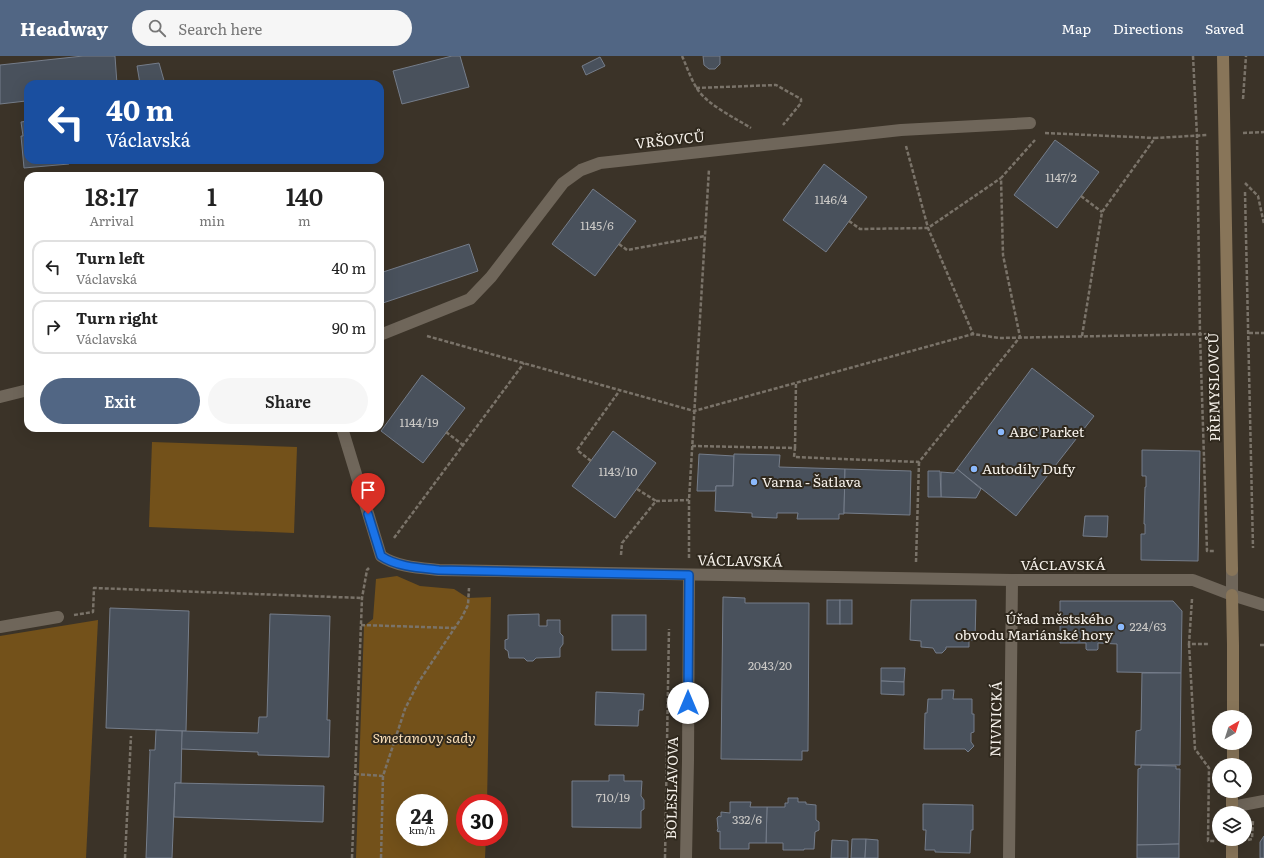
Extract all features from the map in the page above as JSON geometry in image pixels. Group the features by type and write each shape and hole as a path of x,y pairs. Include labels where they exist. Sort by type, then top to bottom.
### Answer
{"street":[{"name":"PŘEMYSLOVCŮ","path":"1223,56 1233,710"},
{"name":"VRŠOVCŮ","path":"384,333 470,299 492,277 563,183 581,170 600,163 901,130 1030,123"},
{"path":"0,397 24,391"},
{"path":"343,432 381,556"},
{"name":"VÁCLAVSKÁ","path":"381,556 389,562 416,567 439,570 468,571 915,579 1193,580 1264,605"},
{"name":"BOLESLAVOVA","path":"686,858 689,575"},
{"name":"NIVNICKÁ","path":"1009,858 1012,580"},
{"path":"0,627 58,617"},
{"path":"1247,806 1259,803"},
{"path":"1232,846 1232,858"}],"path":[{"path":"682,56 700,94 720,109 757,131"},
{"path":"1193,56 1197,136 1200,334 1207,551 1231,549"},
{"path":"696,88 776,85 801,99 801,103 783,124 784,143"},
{"path":"901,130 928,228 973,334"},
{"path":"1243,133 1264,132"},
{"path":"1042,133 1155,138 1197,136"},
{"path":"849,221 860,229 928,228 1001,178 1036,138"},
{"path":"1082,336 1102,212 1155,138"},
{"path":"689,575 689,500 710,151"},
{"path":"1001,178 1003,255 1020,337"},
{"path":"1253,548 1245,183 1258,196 1264,224"},
{"path":"1081,196 1102,212"},
{"path":"619,244 627,250 705,236"},
{"path":"398,328 694,411 973,334 999,338 1228,334"},
{"path":"1248,334 1264,333"},
{"path":"915,579 919,462 1020,337"},
{"path":"352,858 362,598 367,570 381,556 524,363"},
{"path":"796,382 794,457 919,462"},
{"path":"591,461 577,450 620,390"},
{"path":"446,432 463,445"},
{"path":"692,446 795,448"},
{"path":"636,489 656,501 689,500"},
{"path":"620,574 622,543 656,501"},
{"path":"381,858 383,776 405,709 418,682 468,605 470,593 468,571"},
{"path":"1193,580 1189,644 1195,749 1208,768 1208,841 1212,841"},
{"path":"58,617 93,612 94,588 362,598"},
{"path":"665,858 669,622"},
{"path":"361,626 454,628"},
{"path":"1189,644 1208,644"},
{"path":"125,858 130,736"},
{"path":"355,774 383,776"},
{"path":"1252,839 1259,803"}],"green space":[{"path":"152,442 297,447 294,533 149,527"},
{"name":"Smetanovy sady","path":"397,576 420,586 454,589 468,598 491,597 487,794 456,794 456,846 486,846 485,858 356,858 364,626 373,619 376,579"},
{"path":"98,620 86,858 0,858 0,636"}],"building":[{"path":"83,56 115,56 117,80 24,80 24,101 0,104 0,65"},
{"path":"452,56 460,56 469,87 402,104 393,71"},
{"path":"703,56 720,56 720,64 715,69 709,69 704,65"},
{"path":"600,57 605,66 586,75 582,66"},
{"path":"159,63 164,80 139,80 137,66"},
{"path":"21,122 24,122 24,164 69,164 24,168"},
{"path":"1055,140 1099,172 1057,228 1014,195"},
{"path":"824,164 867,197 826,252 783,220"},
{"path":"593,189 636,221 595,276 552,244"},
{"path":"469,244 478,271 384,303 384,272"},
{"path":"1032,368 1094,416 1016,516 957,469"},
{"path":"422,375 465,408 423,463 382,432 384,432 384,427"},
{"path":"613,431 656,463 615,518 572,486"},
{"path":"1142,450 1200,451 1198,561 1141,560 1141,534 1145,534 1144,524 1146,487 1146,476 1142,476"},
{"path":"699,454 734,456 733,486 716,486 715,491 697,491"},
{"path":"734,454 780,455 779,467 845,469 844,514 839,514 839,519 797,519 798,513 777,513 777,518 752,517 752,513 715,511 716,486 733,486"},
{"path":"845,469 911,471 910,515 844,513"},
{"path":"957,469 981,489 976,498 941,497 941,472 954,473"},
{"path":"928,471 940,471 941,497 928,497"},
{"path":"1085,516 1108,516 1107,537 1083,536"},
{"path":"723,597 745,598 745,603 809,603 808,751 802,751 802,760 721,759"},
{"path":"827,600 840,600 840,624 827,624"},
{"path":"840,600 852,600 852,624 840,624"},
{"path":"911,600 976,600 975,640 969,640 969,647 946,647 942,653 936,653 933,648 921,647 921,641 910,640"},
{"name":"Úřad městského obvodu Mariánské hory","path":"1060,601 1173,601 1182,611 1181,673 1117,672 1117,644 1098,643 1097,650 1087,650 1086,643 1060,643"},
{"path":"110,608 189,611 186,731 106,728"},
{"path":"270,614 330,616 327,720 330,720 329,757 258,755 258,752 181,749 182,731 258,733 259,717 267,717"},
{"path":"539,614 539,626 547,626 547,620 560,620 560,633 563,636 563,644 560,648 560,657 536,658 533,661 527,661 524,658 509,658 508,651 505,649 505,640 508,639 508,615"},
{"path":"612,615 646,615 646,650 612,650"},
{"path":"881,668 905,668 904,682 881,681"},
{"path":"1142,673 1181,673 1180,765 1135,765 1136,731 1141,730"},
{"path":"881,681 904,682 904,695 881,694"},
{"path":"942,690 954,690 953,699 972,699 974,732 971,733 971,742 974,746 968,752 965,749 924,749 925,713 927,713 928,699 942,699"},
{"path":"596,692 644,694 643,710 639,710 638,726 595,725"},
{"path":"156,730 182,731 181,783 175,783 172,858 146,858 149,750 155,750"},
{"path":"1141,765 1176,766 1176,769 1180,769 1179,844 1137,845 1138,769 1141,768"},
{"path":"609,775 624,775 624,781 642,781 641,796 644,800 644,809 641,811 641,828 572,827 572,781 609,781"},
{"path":"175,783 324,786 323,822 174,817"},
{"path":"788,798 798,798 798,802 806,802 806,804 816,805 816,820 819,822 819,830 815,832 814,849 783,850 783,843 766,843 767,807 785,807 785,803 788,803"},
{"path":"730,802 751,802 750,807 767,807 766,843 749,843 749,849 720,849 720,831 718,832 717,830 717,818 719,816 721,817 721,812 730,813"},
{"path":"923,804 973,805 973,830 971,830 970,853 935,852 935,850 925,850 926,830 923,830"},
{"path":"1264,836 1264,858 1260,858 1260,842"},
{"path":"852,839 866,839 865,858 851,858"},
{"path":"866,839 878,840 878,858 865,858"},
{"path":"832,840 848,841 848,858 831,858"},
{"path":"1179,844 1179,858 1137,858 1137,845"}],"place":[{"name":"ABC Parket","path":"1001,432"},
{"name":"Autodíly Dufy","path":"974,469"},
{"name":"Varna - Šatlava","path":"754,482"},
{"name":"Úřad městského obvodu Mariánské hory","path":"1121,627"}],"route":[{"path":"368,514 381,556 389,562 439,570 689,575 688,703"}]}
